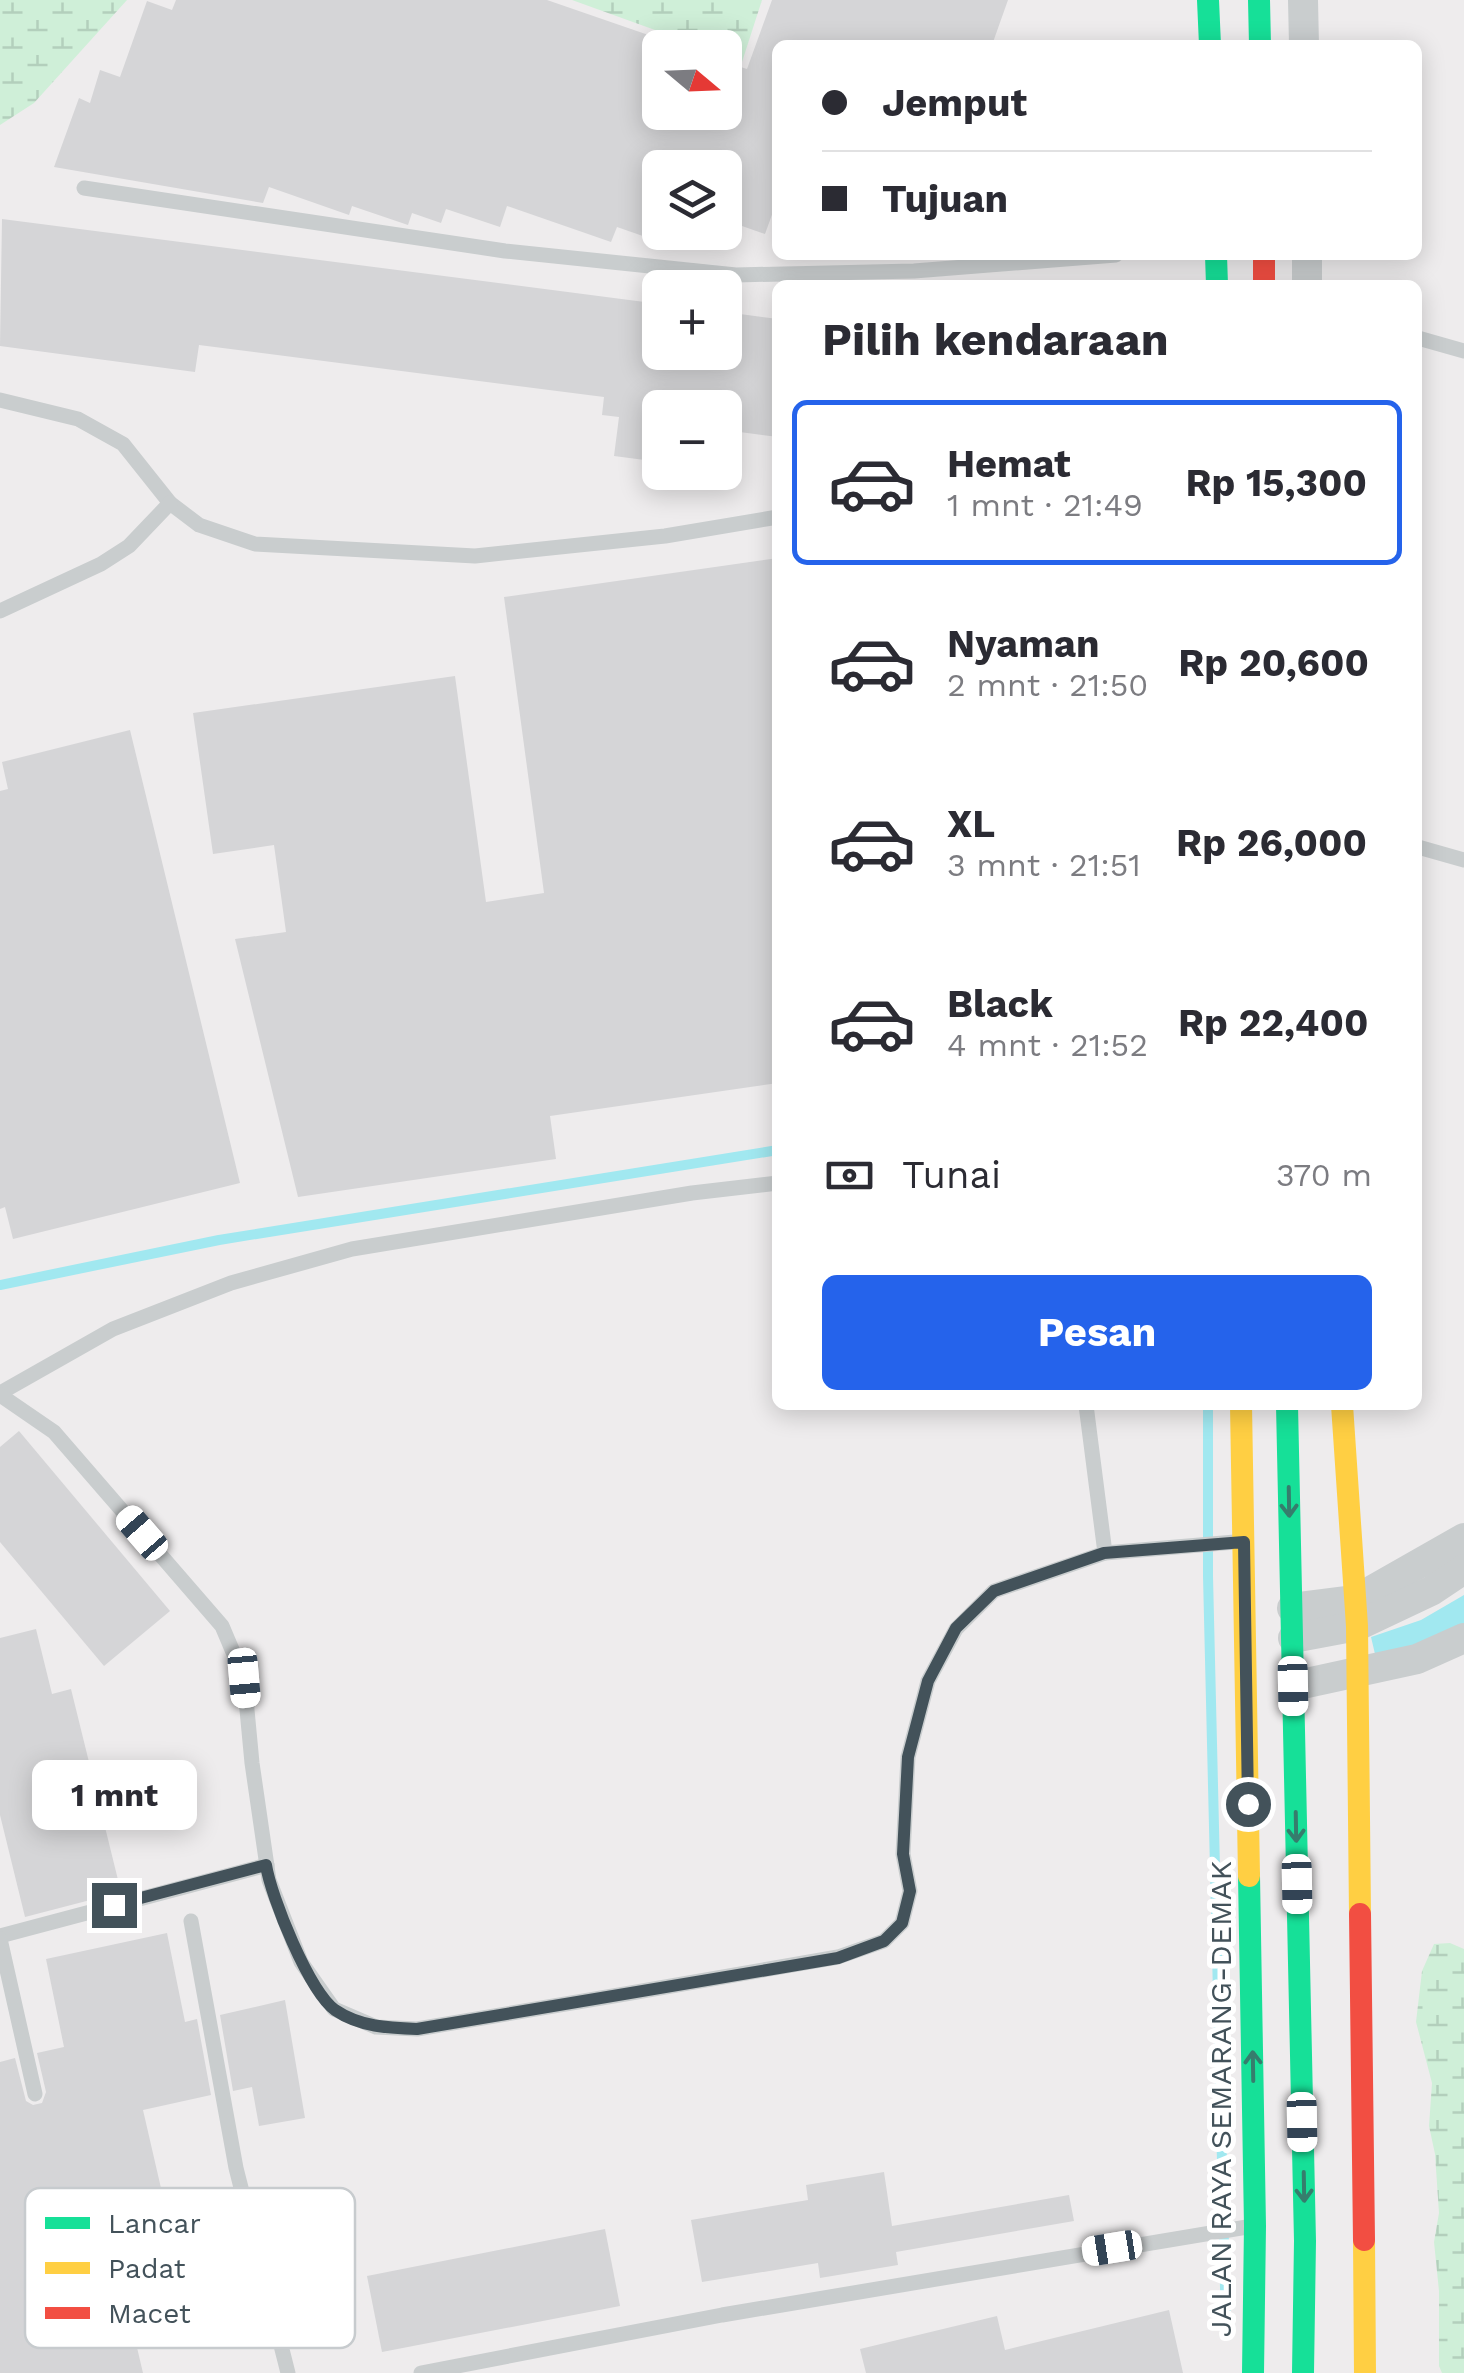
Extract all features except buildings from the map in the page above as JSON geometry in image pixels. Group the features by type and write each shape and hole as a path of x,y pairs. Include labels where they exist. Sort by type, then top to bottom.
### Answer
{"main road":[{"path":"1208,0 1210,40"},
{"path":"1259,0 1260,40"},
{"name":"JALAN RAYA SEMARANG-DEMAK","path":"1241,1410 1244,1542 1273,1616 1293,1686 1305,2240 1302,2373"},
{"name":"JALAN RAYA SEMARANG-DEMAK","path":"1253,2373 1273,1616 1287,1410"},
{"path":"1342,1410 1356,1613 1365,2373"}],"street":[{"path":"1303,0 1304,40"},
{"path":"1356,1613 1464,1538"},
{"path":"1273,1616 1356,1613 1431,1591 1464,1569"},
{"path":"1293,1686 1417,1659 1464,1638"}],"lane":[{"path":"84,188 505,250 736,275 914,271 1053,260"},
{"path":"1422,339 1464,351"},
{"path":"0,400 78,419 122,444 170,503 200,525 255,544 475,556 666,536 772,517"},
{"path":"1,612 130,546 170,503"},
{"path":"1422,849 1464,860"},
{"path":"772,1184 692,1193 352,1249 231,1283 113,1329 0,1394 54,1432 222,1626 244,1678 268,1880 301,1962 334,2009 376,2027 417,2029 838,1958 884,1941 902,1923 910,1891 903,1854 908,1757 928,1681 956,1628 994,1591 1104,1553 1244,1542"},
{"path":"1087,1410 1104,1553"},
{"path":"35,2094 0,1937 266,1865"},
{"path":"191,1922 241,2188"},
{"path":"421,2373 722,2315 1256,2226"},
{"path":"282,2348 288,2373"}],"green space":[{"path":"0,0 127,0 34,103 0,125"},
{"path":"572,0 762,0 742,62 742,30 655,30"},
{"path":"1450,1943 1464,1949 1464,2373 1442,2373 1439,2366 1439,2291 1434,2242 1439,2213 1429,2126 1432,2083 1416,2022 1422,1971 1434,1944"}],"water":[{"path":"1464,1595 1464,1629 1413,1653 1375,1654 1371,1637 1421,1620"}],"waterway":[{"path":"0,1285 219,1240 772,1151"},
{"path":"1208,1410 1208,1576 1226,2329"}],"traffic: fast":[{"path":"1208,0 1210,40"},
{"path":"1259,0 1260,40"},
{"path":"1216,260 1217,280"},
{"path":"1287,1410 1305,2241 1303,2373"},
{"path":"1249,1876 1255,2226 1253,2373"}],"traffic: slow":[{"path":"1241,1410 1249,1876"},
{"path":"1342,1410 1357,1626 1360,1914"},
{"path":"1364,2240 1365,2373"}],"traffic: jam":[{"path":"1264,260 1264,280"},
{"path":"1360,1914 1364,2240"}],"route":[{"path":"114,1905 266,1865 268,1880 301,1962 334,2009 376,2027 417,2029 838,1958 884,1941 902,1923 910,1891 903,1854 908,1757 928,1681 956,1628 994,1591 1104,1553 1244,1542 1248,1804"}]}
